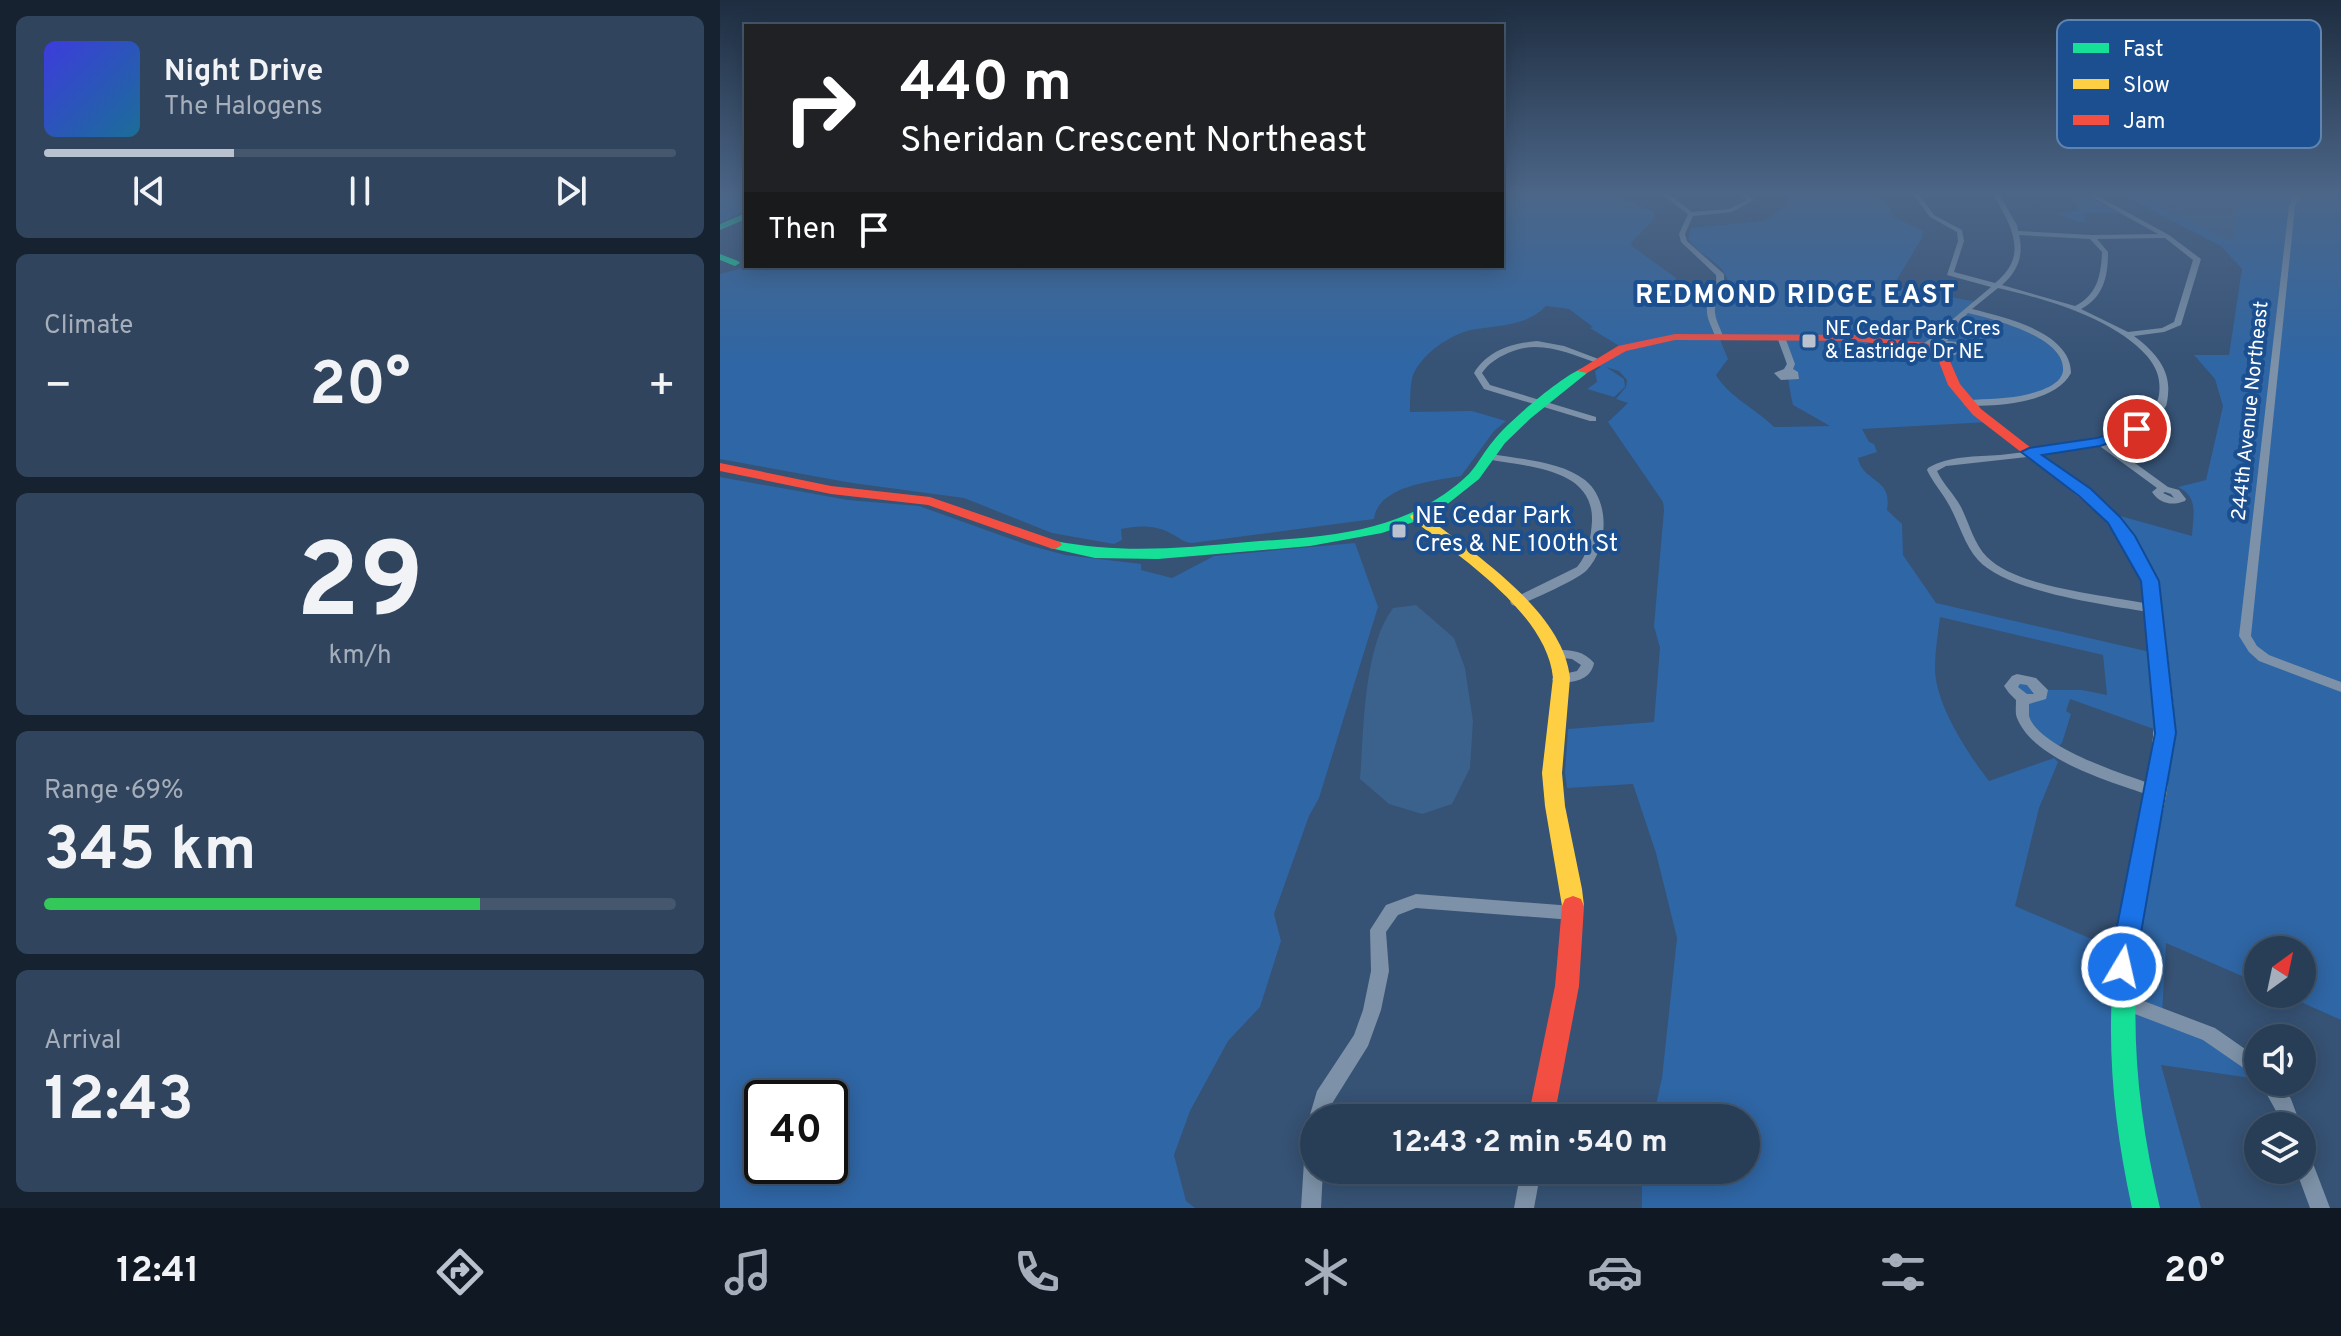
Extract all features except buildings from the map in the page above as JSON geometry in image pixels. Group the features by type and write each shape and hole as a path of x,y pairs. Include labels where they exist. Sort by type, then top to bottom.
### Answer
{"street":[{"path":"1694,250 1715,268 1721,278 1721,287 1710,305 1719,336"},
{"path":"1958,250 1950,273 2075,309 2125,335 2148,353 2160,368 2167,390 2159,411 2137,429 2100,442 1944,463 1934,468 1934,478 1945,487 1982,558 1990,565 2023,580 2154,609"},
{"path":"1937,347 1948,329 1967,310 2011,274 2017,250"},
{"path":"2075,309 2094,300 2101,287 2104,250"},
{"path":"2125,335 2164,330 2178,323 2197,259 2186,250"},
{"name":"244th Avenue Northeast","path":"2287,250 2245,636 2253,649 2264,658 2341,687"},
{"path":"1967,310 2006,321 2039,335 2059,351 2067,364 2067,372 2055,387 2029,397 1967,403"},
{"path":"720,467 831,490 930,501 1044,543 1111,554 1158,554 1325,541 1365,533 1417,516 1455,493 1490,457 1507,433 1540,403 1597,360 1622,348 1652,340 1719,336 1855,338 1937,347"},
{"path":"1781,337 1791,364 1788,370"},
{"path":"1593,419 1496,391 1481,383 1478,373 1496,355 1520,345 1541,343 1560,346 1597,360"},
{"path":"1937,347 1950,380 1967,403 2085,492 2114,520 2150,581 2166,714 2125,953 2118,1055 2129,1136 2146,1208"},
{"path":"2100,442 2164,489"},
{"path":"1490,457 1555,469 1583,484 1592,492 1600,509 1590,561 1581,570 1516,602"},
{"path":"1417,516 1516,602 1542,630 1557,654 1559,679 1552,771 1560,834 1571,880 1573,913 1570,960 1544,1104"},
{"path":"1557,654 1575,655 1588,663 1581,675 1559,679"},
{"path":"2023,698 2020,707 2022,718 2047,745 2155,791"},
{"path":"1322,1104 1332,1082 1362,1040 1379,981 1378,930 1392,910 1416,901 1573,913"},
{"path":"2120,1000 2209,1034 2244,1059"},
{"path":"1311,1208 1313,1184"},
{"path":"1524,1208 1528,1184"},
{"path":"2311,1184 2320,1208"}],"shaded area":[{"path":"1504,250 1638,250 1676,278 1674,287 1725,294 1729,284 1726,276 1717,264 1699,250 1915,250 1893,286 1977,302 1968,309 2027,329 2051,345 2067,372 2055,387 2029,397 1968,403 1989,422 1862,429 1877,452 1858,458 1865,472 1886,491 1887,510 1902,524 1903,555 1936,603 2159,654 2150,581 2106,512 2192,536 2192,501 2178,487 2206,480 2223,406 2215,379 2194,355 2229,355 2242,269 2225,250 2341,250 2341,1020 2314,1008 2316,936 2244,936 2244,977 2166,943 2162,1016 2244,1061 2244,1077 2161,1065 2201,1208 1642,1208 1642,1184 1760,1184 1760,1104 1656,1104 1662,1078 1677,938 1656,853 1633,784 1567,788 1568,729 1654,722 1660,648 1654,626 1664,510 1663,502 1608,422 1628,403 1616,399 1626,387 1627,380 1619,371 1606,367 1624,379 1625,387 1614,397 1587,389 1597,382 1595,371 1601,367 1592,364 1621,347 1590,328 1593,327 1569,309 1546,306 1520,322 1471,330 1437,346 1423,360 1412,379 1410,412 1472,411 1506,421 1494,431 1461,476 1396,492 1378,508 1374,519 1192,543 1161,529 1135,527 1121,529 1122,540 1114,544 1052,533 964,498 852,483 720,459 720,274 744,268 1504,268","holes":["1719,337 1780,337 1793,405 1830,426 1774,427 1735,396 1716,375 1728,359","1940,617 2103,655 2107,695 2082,690 2041,690 2017,679 2012,683 2036,736 2055,750 2062,743 2071,714 2066,711 2070,699 2165,733 2124,953 2015,906 2039,808 2058,762 2054,758 1989,781 1963,743 1940,697 1935,668"]},
{"path":"720,477 848,500 919,506 1028,545 1065,555 1141,564 1141,570 1172,578 1214,556 1355,543 1378,607 1319,798 1309,816 1274,914 1281,941 1260,1007 1228,1041 1190,1111 1174,1155 1186,1201 1195,1208 720,1208"},
{"path":"1416,605 1454,638 1465,668 1473,721 1470,768 1452,804 1422,814 1389,804 1360,779 1364,714 1376,645 1393,608"}],"traffic: fast":[{"path":"720,257 735,263"},
{"path":"1055,545 1095,553 1158,554 1310,542 1377,530 1417,516 1440,503 1474,476 1500,440 1527,415 1583,371"},
{"path":"2136,890 2124,970 2122,1049 2130,1128 2146,1208"}],"traffic: slow":[{"path":"1417,516 1521,604 1553,645 1561,678 1552,759 1553,790 1573,906"},
{"path":"2125,536 2132,544 2152,589 2165,710 2157,791 2136,890"}],"traffic: jam":[{"path":"1583,371 1622,348 1675,337 1855,338 1926,346"},
{"path":"1942,354 1954,385 1977,412 2074,486 2106,513 2125,536"},
{"path":"720,467 831,490 930,501 1055,545"},
{"path":"1544,1104 1567,986 1573,906"}],"place":[{"name":"NE Cedar Park Cres & Eastridge Dr NE","path":"1809,341"},
{"name":"NE Cedar Park Cres & NE 100th St","path":"1399,531"}],"district":[{"name":"REDMOND RIDGE EAST","path":"1796,296"}],"route":[{"path":"2122,967 2165,733 2166,714 2150,581 2127,536 2114,520 2085,492 2029,452 2100,442 2137,429"}]}
